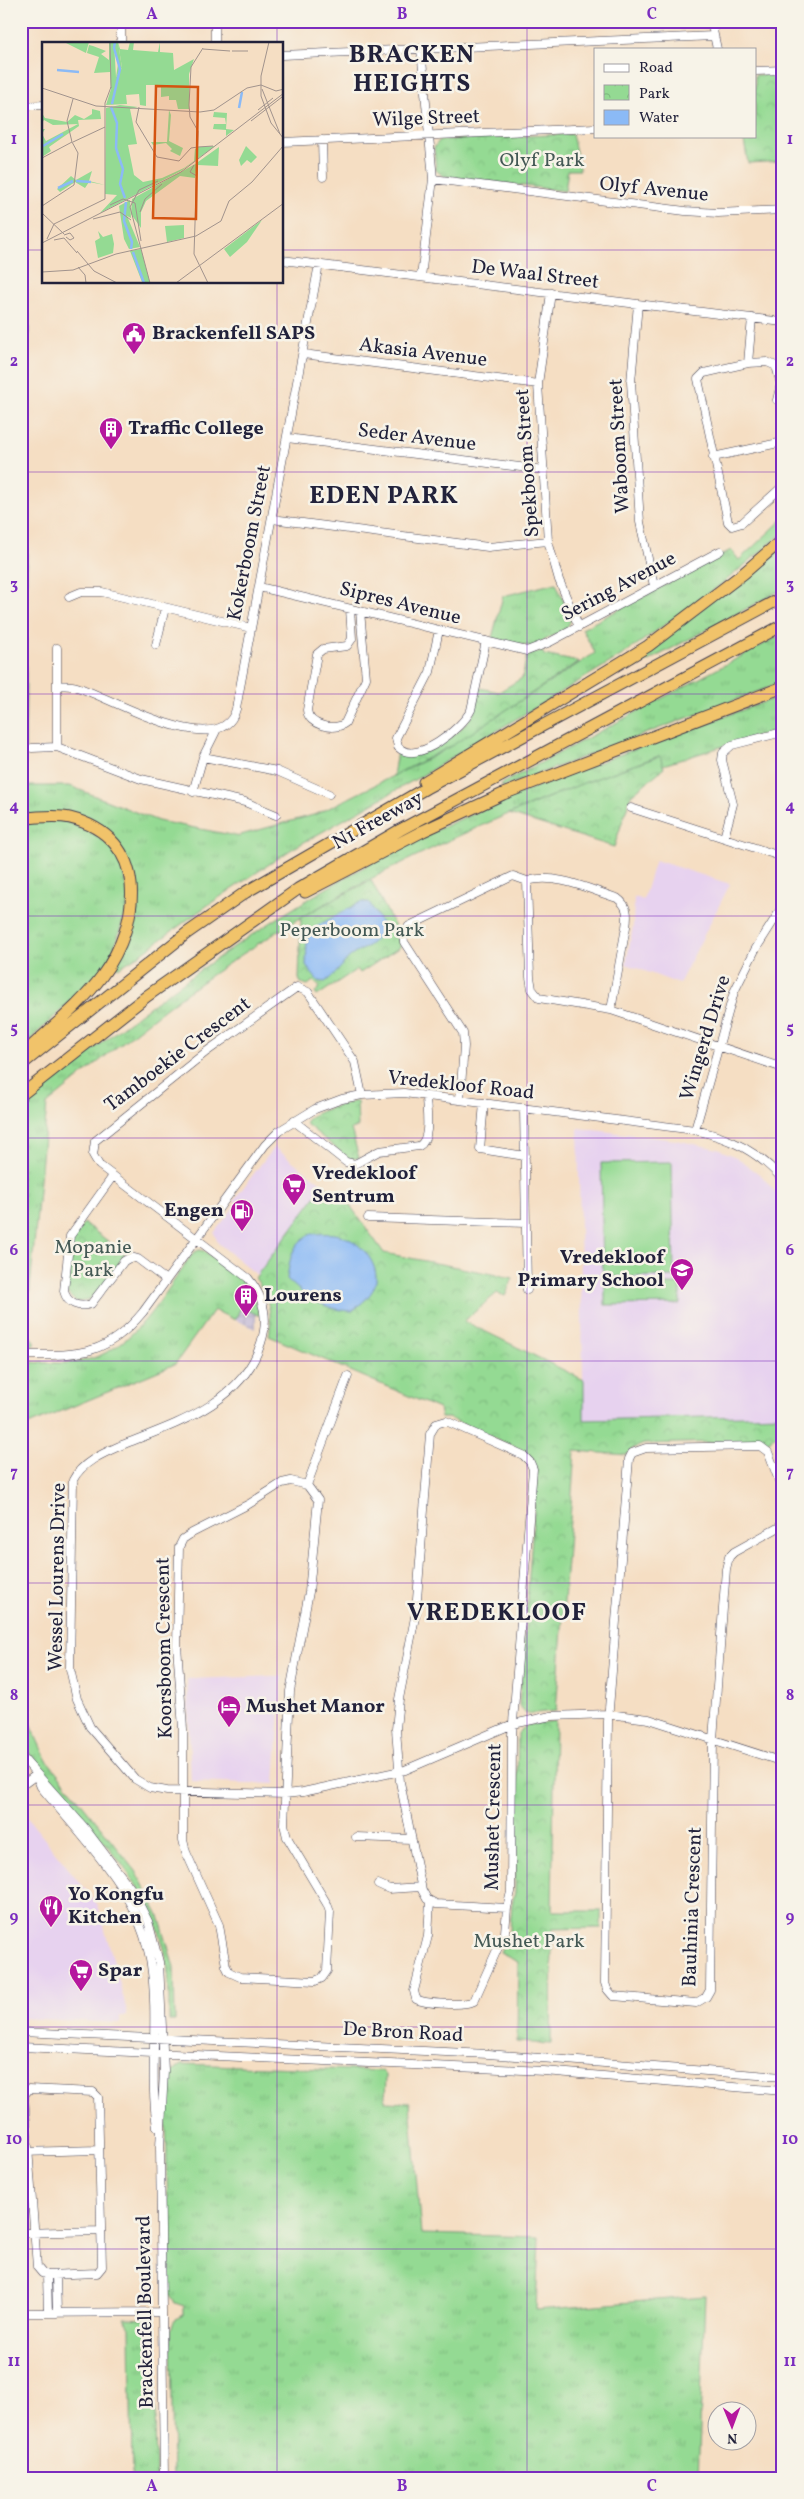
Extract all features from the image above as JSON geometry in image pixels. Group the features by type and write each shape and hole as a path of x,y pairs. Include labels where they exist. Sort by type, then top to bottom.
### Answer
{"highway":[{"path":"394,806 417,786 648,646 744,573 783,539"},
{"name":"N1 Freeway","path":"21,1065 179,939 218,911 289,866 394,806 783,597"},
{"name":"N1 Freeway","path":"21,1095 148,996 280,900 408,826 783,625"},
{"path":"280,900 316,887 423,831 503,794 783,687"},
{"path":"21,818 58,815 72,818 95,828 112,843 125,861 133,893 128,925 118,950 102,976 21,1056"}],"street":[{"path":"121,21 121,42"},
{"path":"214,21 216,42"},
{"path":"712,21 717,48"},
{"path":"284,55 714,36"},
{"path":"420,49 427,135 433,179 421,277"},
{"path":"756,71 783,70"},
{"path":"21,106 42,105"},
{"name":"Wilge Street","path":"284,142 594,128"},
{"path":"322,140 323,176"},
{"name":"Olyf Avenue","path":"433,179 685,211 718,213 783,210"},
{"name":"De Waal Street","path":"284,260 783,322"},
{"name":"Kokerboom Street","path":"216,731 228,724 234,714 320,264"},
{"name":"Spekboom Street","path":"551,293 538,384 548,540 559,580 579,627"},
{"name":"Waboom Street","path":"638,304 631,382 640,522 654,586"},
{"path":"748,363 752,318"},
{"name":"Akasia Avenue","path":"303,354 538,384"},
{"path":"777,400 781,384 776,366 767,362 748,363 704,372 699,377 698,384 726,520 732,526 742,523 783,486"},
{"name":"Seder Avenue","path":"287,438 544,470"},
{"path":"713,457 783,442"},
{"path":"272,519 488,547 548,540"},
{"name":"Sering Avenue","path":"534,650 720,552"},
{"name":"Sipres Avenue","path":"259,586 520,650 534,650"},
{"path":"69,597 81,592 102,592 251,628"},
{"path":"156,645 165,608"},
{"path":"350,608 352,639 347,646 323,649 317,654 307,710 308,716 313,722 330,727 339,727 345,723 366,678 360,611"},
{"path":"439,630 430,672 396,738 398,747 407,752 417,751 449,736 466,719 471,710 486,641"},
{"path":"56,648 57,747"},
{"path":"57,685 77,687 178,728 216,731 203,757 193,792"},
{"path":"724,838 732,804 722,760 723,752 732,745 783,732"},
{"path":"32,748 57,747 133,776 166,786 245,802 276,815"},
{"path":"203,757 277,771 329,794"},
{"path":"631,808 783,857"},
{"path":"460,1100 464,1046 463,1033 404,942 403,935 409,926 508,878 518,877 527,881 554,878 617,898 625,906 627,913 611,1010"},
{"path":"527,881 530,977 533,992 548,1001 611,1010 718,1048 783,1068"},
{"name":"Wingerd Drive","path":"695,1130 737,985 755,950 783,906"},
{"name":"Tamboekie Crescent","path":"197,1238 114,1176 94,1158 94,1146 98,1137 206,1052 294,988 301,988 308,992 349,1052 357,1067 362,1094"},
{"name":"Vredekloof Road","path":"21,1355 81,1354 95,1350 123,1333 134,1323 265,1144 294,1121 330,1103 362,1094 395,1093 426,1096 695,1130 717,1135 740,1144 764,1160 783,1180"},
{"path":"294,1121 346,1162 356,1164 379,1151 418,1146 423,1143 426,1136 426,1096"},
{"path":"484,1103 480,1150 482,1152 525,1156"},
{"path":"524,1108 527,1290"},
{"path":"114,1176 70,1236 64,1291 67,1299 76,1305 91,1304 124,1261 131,1257 138,1259 166,1280"},
{"path":"368,1218 526,1223"},
{"name":"Wessel Lourens Drive","path":"197,1238 243,1273 258,1292 265,1318 259,1350 239,1380 212,1405 196,1414 97,1457 74,1477 72,1492 70,1669 77,1699 90,1726 135,1779 159,1790 183,1793 285,1794 399,1772 513,1724 543,1717 608,1714 660,1721 783,1762"},
{"path":"183,1793 185,1848 219,1925 226,1966 229,1972 240,1977 317,1980 322,1978 327,1971 330,1912 287,1837 284,1824 285,1794 290,1691 309,1592 318,1505 318,1497 308,1485 348,1376"},
{"name":"Mushet Crescent","path":"399,1772 397,1712 416,1612 430,1434 433,1427 443,1422 459,1426 523,1455 532,1465 513,1724 511,1892 507,1908 436,1904 430,1901"},
{"name":"Bauhinia Crescent","path":"783,1491 768,1452 760,1446 646,1448 632,1453 627,1466 608,1714 605,1983 609,1992 616,1997 696,2003 706,1997 710,1990 713,1738 728,1563 734,1552 783,1525"},
{"name":"Koorsboom Crescent","path":"183,1793 183,1729 177,1634 178,1552 180,1543 192,1533 249,1504 282,1483 292,1481 308,1485"},
{"name":"Brackenfell Boulevard","path":"21,1756 36,1775 53,1790 96,1842 120,1872 140,1902 148,1921 158,1962 164,2071 160,2146 164,2478"},
{"path":"399,1772 421,1887 423,1893 430,1901 428,1936 414,1991 416,1999 424,2002 465,2004 474,2001 505,1932 507,1908"},
{"path":"21,1786 36,1775"},
{"name":"Brackenfell Boulevard","path":"36,1775 41,1786 114,1876 129,1899 144,1938 151,1964 153,2096 160,2146"},
{"path":"356,1838 411,1839"},
{"path":"378,1884 390,1890 421,1887"},
{"name":"De Bron Road","path":"21,2032 488,2054 783,2077"},
{"name":"De Bron Road","path":"21,2047 544,2071 783,2091"},
{"path":"28,2089 93,2092 96,2094 99,2150 100,2271 94,2274 47,2275 42,2273 38,2267 25,2152 24,2096 28,2089"},
{"path":"25,2152 99,2150"},
{"path":"21,2233 101,2231"},
{"path":"47,2275 48,2313"},
{"path":"56,2275 57,2313"},
{"path":"21,2313 162,2312"},
{"path":"21,2456 23,2478"}],"shaded area":[{"path":"655,860 730,884 679,984 626,964 633,926 634,897 643,900"},
{"name":"Vredekloof Primary School","path":"578,1128 675,1140 718,1149 736,1157 762,1176 783,1203 783,1415 584,1420"},
{"path":"274,1147 324,1185 257,1275 218,1243 214,1233 237,1203 234,1200"},
{"path":"241,1307 256,1314 256,1329 235,1320"},
{"path":"282,1676 275,1784 191,1781 187,1679"},
{"path":"21,1810 98,1905 126,2007 126,2016 120,2016 120,2023 21,2018"}],"green space":[{"path":"783,74 783,161 748,163 743,138 756,138 756,75"},
{"name":"Olyf Park","path":"572,134 580,170 568,170 565,191 443,176 436,170 434,147 440,140"},
{"path":"21,313 29,313 25,786 70,786 158,821 237,836 317,814 439,753 595,653 582,629 731,550 739,560 783,519 783,533 723,583 624,654 423,775 292,849 118,968 114,964 136,891 100,827 21,815"},
{"path":"783,544 783,589 635,668 630,660"},
{"path":"556,583 571,619 567,628 532,647 492,638 503,596"},
{"path":"783,634 783,682 503,787 501,784"},
{"path":"542,651 544,655 579,662 453,745 393,776 397,751 406,755 416,754 439,746 467,723 476,705 480,688 499,692 522,678 527,655"},
{"path":"783,695 783,729 663,765 659,756 604,776 496,819 442,843 338,896 238,957 189,991 47,1104 26,1332 34,1341 34,1345 21,1345 21,1106 208,964 256,932 356,871 453,822 546,783"},
{"path":"660,756 664,768 631,795 614,847 509,814 586,782"},
{"path":"61,820 95,834 110,846 121,861 130,899 111,958 87,986 21,1048 21,823"},
{"name":"Peperboom Park","path":"371,880 399,935 400,947 360,973 357,969 317,996 315,993 320,987 313,981 308,985 301,983 299,979 301,917"},
{"path":"357,1101 358,1127 351,1129 359,1158 349,1159 305,1123 308,1119 321,1112"},
{"path":"672,1162 674,1276 603,1277 601,1163"},
{"path":"324,1185 349,1204 384,1253 513,1278 505,1296 497,1293 464,1321 584,1380 584,1420 783,1415 783,1436 774,1437 765,1444 757,1441 644,1444 632,1449 627,1455 575,1451 556,1711 526,1714 519,1706 537,1471 533,1459 524,1451 449,1418 441,1418 439,1409 269,1336 270,1312 263,1291 255,1278"},
{"name":"Mopanie Park","path":"84,1223 125,1254 99,1291 83,1302 74,1300 67,1292 72,1240"},
{"path":"199,1250 204,1251 240,1278 253,1295 260,1316 241,1307 235,1320 214,1310 175,1364 21,1428 21,1362 60,1363 82,1361 101,1355 118,1346 146,1318 193,1253"},
{"path":"680,1284 680,1304 605,1305 605,1285"},
{"path":"21,1704 46,1759 136,1871 159,1916 174,1967 175,2021 169,2021 167,1966 164,1948 155,1919 124,1867 44,1773 21,1741"},
{"name":"Mushet Park","path":"555,1721 552,1911 601,1911 601,1928 552,1929 551,2044 517,2042 518,1962 500,1953 510,1930 515,1892 518,1733 527,1725"},
{"path":"182,2064 382,2071 386,2075 385,2102 410,2103 421,2234 539,2237 536,2310 705,2296 698,2478 173,2478 171,2329 175,2319 184,2315 184,2306 175,2303 169,2294 166,2103 172,2072"},
{"path":"124,2318 146,2319 154,2329 156,2478 132,2478 130,2327"}],"water":[{"path":"361,902 369,902 383,926 379,934 369,945 349,958 325,982 318,981 306,966 307,939 315,927"},
{"path":"311,1234 343,1236 357,1244 369,1257 376,1273 375,1286 367,1298 352,1311 333,1308 317,1302 287,1279 295,1247"}],"place":[{"name":"Brackenfell SAPS","path":"134,355"},
{"name":"Traffic College","path":"111,450"},
{"name":"Vredekloof Sentrum","path":"294,1206"},
{"name":"Engen","path":"242,1232"},
{"name":"Vredekloof Primary School","path":"682,1291"},
{"name":"Lourens","path":"246,1317"},
{"name":"Mushet Manor","path":"229,1728"},
{"name":"Yo Kongfu Kitchen","path":"51,1928"},
{"name":"Spar","path":"81,1992"}],"district":[{"name":"BRACKEN HEIGHTS","path":"412,70"},
{"name":"EDEN PARK","path":"384,496"},
{"name":"VREDEKLOOF","path":"497,1613"}]}
